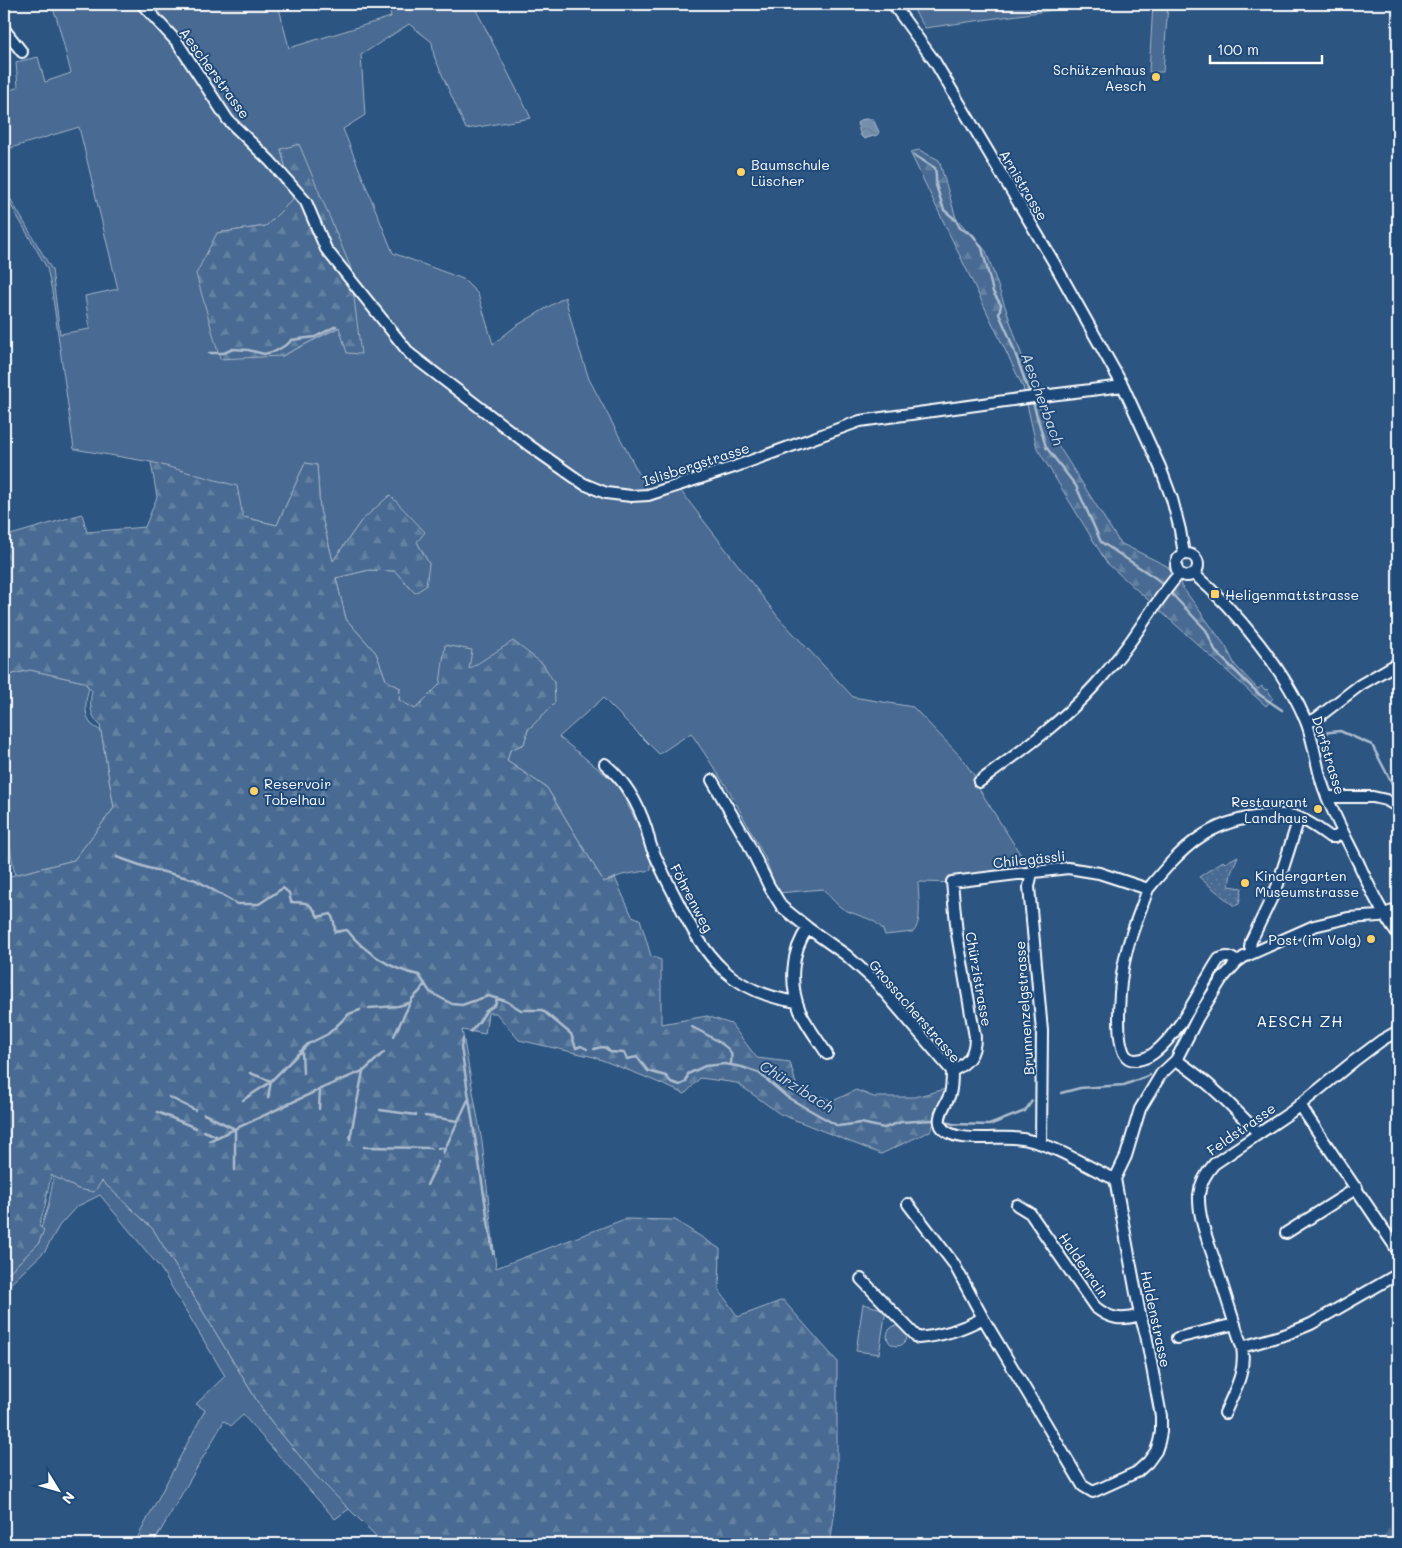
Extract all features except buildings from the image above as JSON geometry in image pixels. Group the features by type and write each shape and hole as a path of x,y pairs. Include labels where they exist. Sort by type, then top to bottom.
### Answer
{"street":[{"name":"Aescherstrasse","path":"142,4 177,42 228,120 270,161 306,202"},
{"name":"Arnistrasse","path":"893,4 935,62 1053,262 1123,386"},
{"path":"4,29 22,52"},
{"name":"Islisbergstrasse","path":"306,202 326,249 410,354 530,446 584,484 606,494 648,495 734,467 860,421 1123,386"},
{"path":"1123,386 1172,499 1184,554"},
{"path":"1184,554 1192,555 1197,560 1198,567 1194,574 1189,576 1180,574 1177,571 1176,564 1178,558 1184,554"},
{"path":"979,782 1030,746 1096,684 1132,640 1180,574"},
{"name":"Dorfstrasse","path":"1194,574 1240,621 1284,680 1307,723 1318,771 1327,798 1383,915 1398,935"},
{"path":"1307,723 1317,718 1360,685 1398,663"},
{"name":"Föhrenweg","path":"605,764 618,775 639,810 650,844 661,868 693,932 706,952 720,968 741,983 762,994 781,1000 797,1002"},
{"name":"Grossacherstrasse","path":"712,780 748,840 769,886 782,907 808,928 846,954 874,980 952,1071 951,1089 940,1122 946,1132 969,1138 1012,1137 1041,1142 1115,1179"},
{"path":"1327,798 1373,797 1386,800 1398,808"},
{"path":"1237,962 1227,956 1216,962 1165,1044 1149,1056 1138,1060 1127,1057 1121,1037 1119,1000 1125,959 1148,889 1168,864 1206,833 1232,821 1251,817 1281,814 1299,818 1330,837 1343,833"},
{"path":"1252,953 1251,941 1277,887 1299,818"},
{"name":"Chilegässli","path":"952,882 1068,868 1099,873 1148,889"},
{"name":"Brunnenzelgstrasse","path":"1032,872 1029,886 1042,1031 1041,1142"},
{"name":"Chürzistrasse","path":"952,882 957,934 975,1037 975,1047 963,1066 952,1071"},
{"path":"1115,1179 1126,1156 1140,1109 1161,1074 1176,1060 1198,1017 1221,980 1237,962 1252,953 1314,926 1348,918 1383,915 1398,908"},
{"path":"808,928 800,941 796,957 794,985 797,1002 806,1023 828,1054"},
{"name":"Feldstrasse","path":"1224,1412 1242,1375 1244,1359 1242,1346 1200,1209 1199,1194 1201,1184 1214,1164 1300,1104 1382,1040 1397,1035"},
{"path":"1176,1060 1219,1094 1258,1133"},
{"path":"1300,1104 1398,1252"},
{"name":"Haldenstrasse","path":"908,1204 954,1264 983,1318 1079,1481 1088,1490 1093,1492 1137,1472 1156,1451 1161,1432 1161,1416 1115,1179"},
{"path":"1286,1233 1357,1188"},
{"name":"Haldenrain","path":"1017,1205 1030,1213 1095,1307 1106,1315 1119,1319 1140,1315"},
{"path":"1242,1346 1287,1334 1311,1324 1398,1274"},
{"path":"860,1279 918,1338 929,1337 967,1326 983,1318"},
{"path":"1177,1338 1235,1324"}],"green space":[{"path":"51,4 278,4 289,48 391,17 388,4 473,4 531,118 466,129 434,56 432,42 409,24 361,55 365,115 343,129 393,253 463,279 478,294 493,344 516,326 565,297 589,379 647,489 648,495 677,486 778,617 853,697 913,707 960,756 976,778 974,781 1029,868 962,883 918,882 919,915 916,928 913,932 885,935 878,924 845,910 823,889 778,893 765,858 730,792 691,733 659,754 603,698 559,737 617,784 637,823 651,859 651,870 622,875 604,882 547,788 507,761 510,750 524,744 528,730 554,703 469,669 440,684 415,709 399,700 400,688 386,680 376,653 346,619 336,578 369,570 395,571 415,593 429,564 417,542 361,521 333,561 320,510 317,465 305,463 277,525 243,517 151,462 74,449 52,291 47,268 4,193 4,188 52,270 60,334 90,329 85,296 118,289 79,127 4,150 4,93 18,87 16,62 38,57 45,82 71,73 57,19","holes":["281,149 360,353 340,327 282,356 217,233 266,226 293,199"]},
{"path":"917,4 1097,4 925,28 915,12"},
{"path":"1153,4 1168,4 1163,72 1149,72"},
{"path":"299,144 350,266 361,354 347,353 339,327 282,356 220,359 196,274 217,233 266,226 293,199 281,149"},
{"path":"919,150 939,160 956,218 986,251 1046,426 1120,543 1167,566 1226,647 1235,665 1258,689 1262,686 1265,690 1267,689 1273,698 1266,706 1107,563 1037,448 1023,387 910,152"},
{"path":"151,462 237,486 243,517 277,525 305,463 317,465 320,510 333,561 361,521 390,495 425,532 417,542 429,564 426,586 415,593 395,571 369,570 336,578 346,619 376,653 386,680 400,688 399,700 415,709 440,684 445,645 472,650 469,669 513,641 543,664 554,682 555,703 528,730 524,744 510,750 507,761 547,788 604,882 615,878 632,916 640,919 651,956 661,960 661,1024 707,1016 731,1024 757,1058 790,1062 797,1088 833,1101 856,1090 874,1097 914,1097 946,1089 944,1106 930,1131 881,1154 780,1114 737,1083 700,1078 685,1094 594,1057 519,1040 496,1013 488,1013 485,1034 462,1030 482,1142 496,1268 625,1219 675,1220 720,1249 719,1290 738,1317 783,1300 837,1361 837,1496 830,1544 384,1544 318,1478 265,1414 153,1229 102,1181 94,1192 78,1189 51,1175 39,1226 44,1230 38,1244 4,1277 4,839 10,876 74,860 114,808 100,725 94,718 91,710 92,691 84,682 30,670 4,676 4,537 82,514 87,532 145,527 157,497"},
{"path":"30,670 84,682 89,688 86,701 87,716 91,724 101,731 114,808 74,860 15,875 4,816 4,676"},
{"path":"1238,856 1231,873 1229,886 1242,888 1239,904 1234,906 1199,877 1223,861 1225,863"},
{"path":"54,1176 78,1189 102,1181 153,1229 265,1414 318,1478 349,1509 335,1519 243,1415 231,1426 224,1421 153,1544 134,1544 205,1410 196,1404 225,1376 161,1269 100,1195 76,1207 59,1226 45,1251 4,1290 4,1277 38,1244 44,1231 41,1228 48,1207"},
{"path":"863,1304 886,1310 879,1354 856,1351"},
{"path":"897,1326 904,1329 907,1336 904,1343 897,1346 890,1343 887,1336 890,1329"}],"water":[{"path":"873,119 879,132 877,135 864,139 861,136 857,123 860,120"}],"waterway":[{"name":"Aescherbach","path":"914,155 935,168 936,185 944,210 956,220 960,228 973,235 982,248 993,292 1001,305 999,314 1030,394"},
{"path":"209,353 224,353 233,349 264,354 276,351 291,340 315,337 336,326"},
{"name":"Aescherbach","path":"1032,399 1046,447 1076,486 1101,542 1157,579 1166,588"},
{"name":"Aescherbach","path":"1170,592 1206,630 1216,652 1260,695 1282,710"},
{"name":"Aescherbach","path":"1322,733 1340,731 1372,745 1398,795"},
{"name":"Chürzibach","path":"117,857 148,868 196,880 237,904 259,904 283,888 289,893 291,902 308,904 313,908 318,917 331,914 335,932 347,930 370,953 399,969 419,975 430,992 452,1004 462,1005 488,996 506,1001 521,1010 542,1010 571,1034 576,1048 581,1046 587,1049"},
{"path":"394,1036 412,999 425,983"},
{"path":"470,1032 486,1011 495,1005 497,999"},
{"path":"369,1008 398,1006 409,1003"},
{"path":"243,1100 269,1083 308,1044 328,1034 349,1014 360,1010"},
{"path":"692,1027 725,1046 731,1053 731,1065"},
{"path":"463,1039 461,1047 493,1253"},
{"name":"Chürzibach","path":"594,1049 603,1047 610,1052 624,1053 627,1059 637,1057 648,1071 666,1076 671,1082 680,1085 686,1082 688,1074 705,1066 725,1064 742,1067 759,1073 787,1097 838,1126 861,1123 884,1128 901,1122 938,1121"},
{"path":"302,1050 303,1073"},
{"path":"209,1141 365,1070 384,1052"},
{"path":"350,1139 363,1071"},
{"path":"250,1073 271,1081 268,1098"},
{"name":"Chürzibach","path":"1061,1093 1080,1088 1124,1085 1150,1075"},
{"path":"319,1109 320,1089"},
{"path":"169,1097 195,1110"},
{"path":"443,1153 468,1100"},
{"name":"Chürzibach","path":"944,1122 989,1125 1025,1111 1032,1101"},
{"path":"380,1110 416,1115"},
{"path":"157,1112 196,1128"},
{"path":"204,1114 235,1129 235,1170"},
{"path":"425,1116 458,1121"},
{"path":"204,1131 216,1136"},
{"path":"364,1147 431,1148"},
{"path":"438,1148 445,1148"},
{"path":"427,1185 438,1162"}],"tunnel":[{"path":"1388,1544 1398,1526"}],"place":[{"name":"Schützenhaus Aesch","path":"1156,77"},
{"name":"Baumschule Lüscher","path":"741,172"},
{"name":"Heligenmattstrasse","path":"1215,594"},
{"name":"Reservoir Tobelhau","path":"254,791"},
{"name":"Restaurant Landhaus","path":"1318,809"},
{"name":"Kindergarten Museumstrasse","path":"1245,883"},
{"name":"Post (im Volg)","path":"1371,939"}],"district":[{"name":"AESCH ZH","path":"1300,1020"}]}
